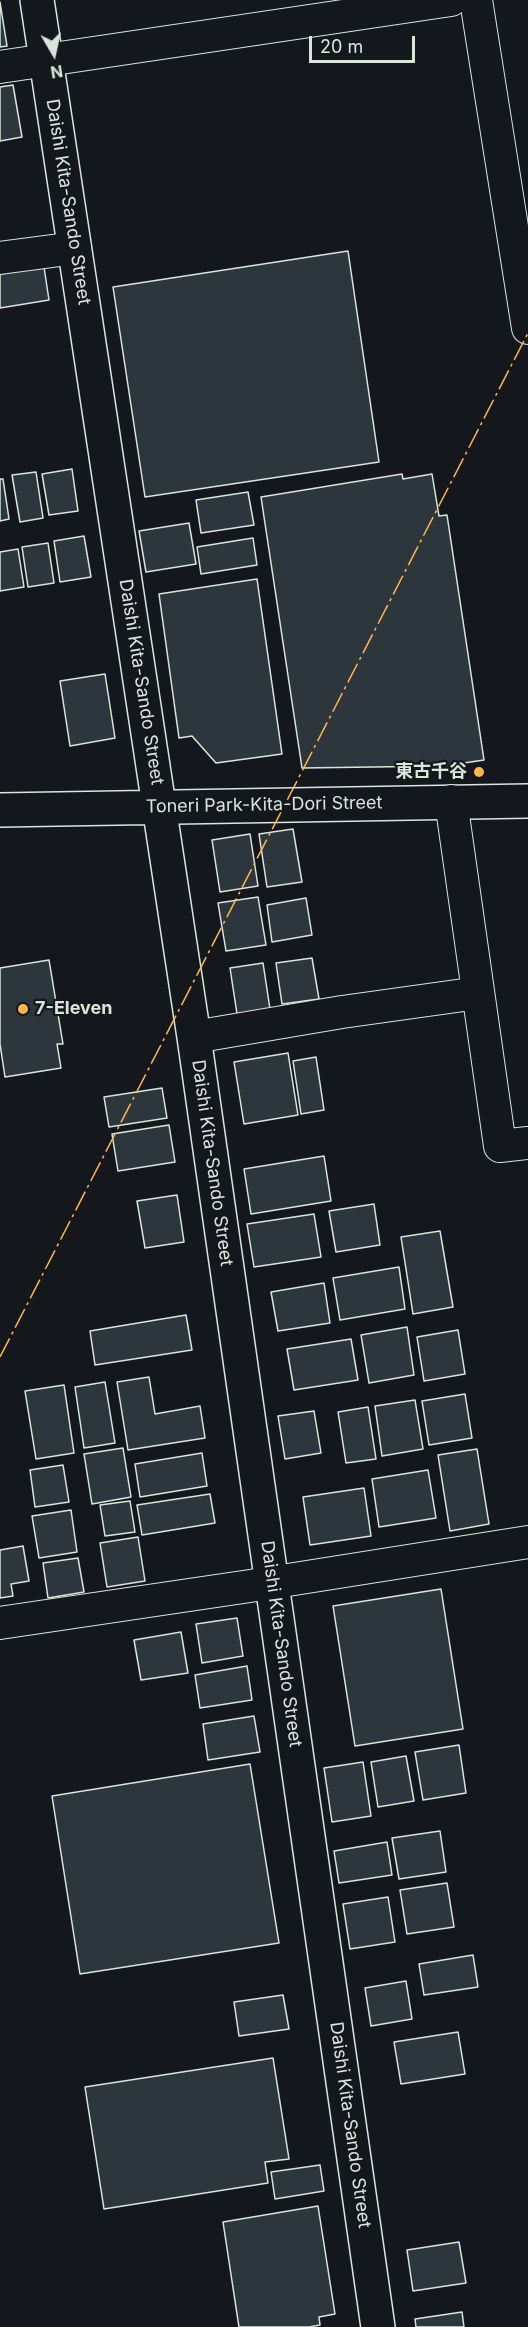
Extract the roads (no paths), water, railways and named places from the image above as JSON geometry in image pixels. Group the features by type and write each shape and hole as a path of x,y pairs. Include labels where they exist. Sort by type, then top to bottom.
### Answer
{"street":[{"name":"Daishi Kita-Sando Street","path":"37,0 194,1037 378,2327"},
{"path":"0,68 451,0"},
{"path":"476,0 528,328"},
{"path":"0,258 75,248"},
{"path":"451,801 500,1146 528,1143"},
{"name":"Toneri Park-Kita-Dori Street","path":"0,810 528,801"},
{"path":"194,1037 342,1012 478,993"},
{"path":"0,1623 528,1542"}],"place":[{"name":"東古千谷","path":"479,772"},
{"name":"7-Eleven","path":"23,1009"}]}
